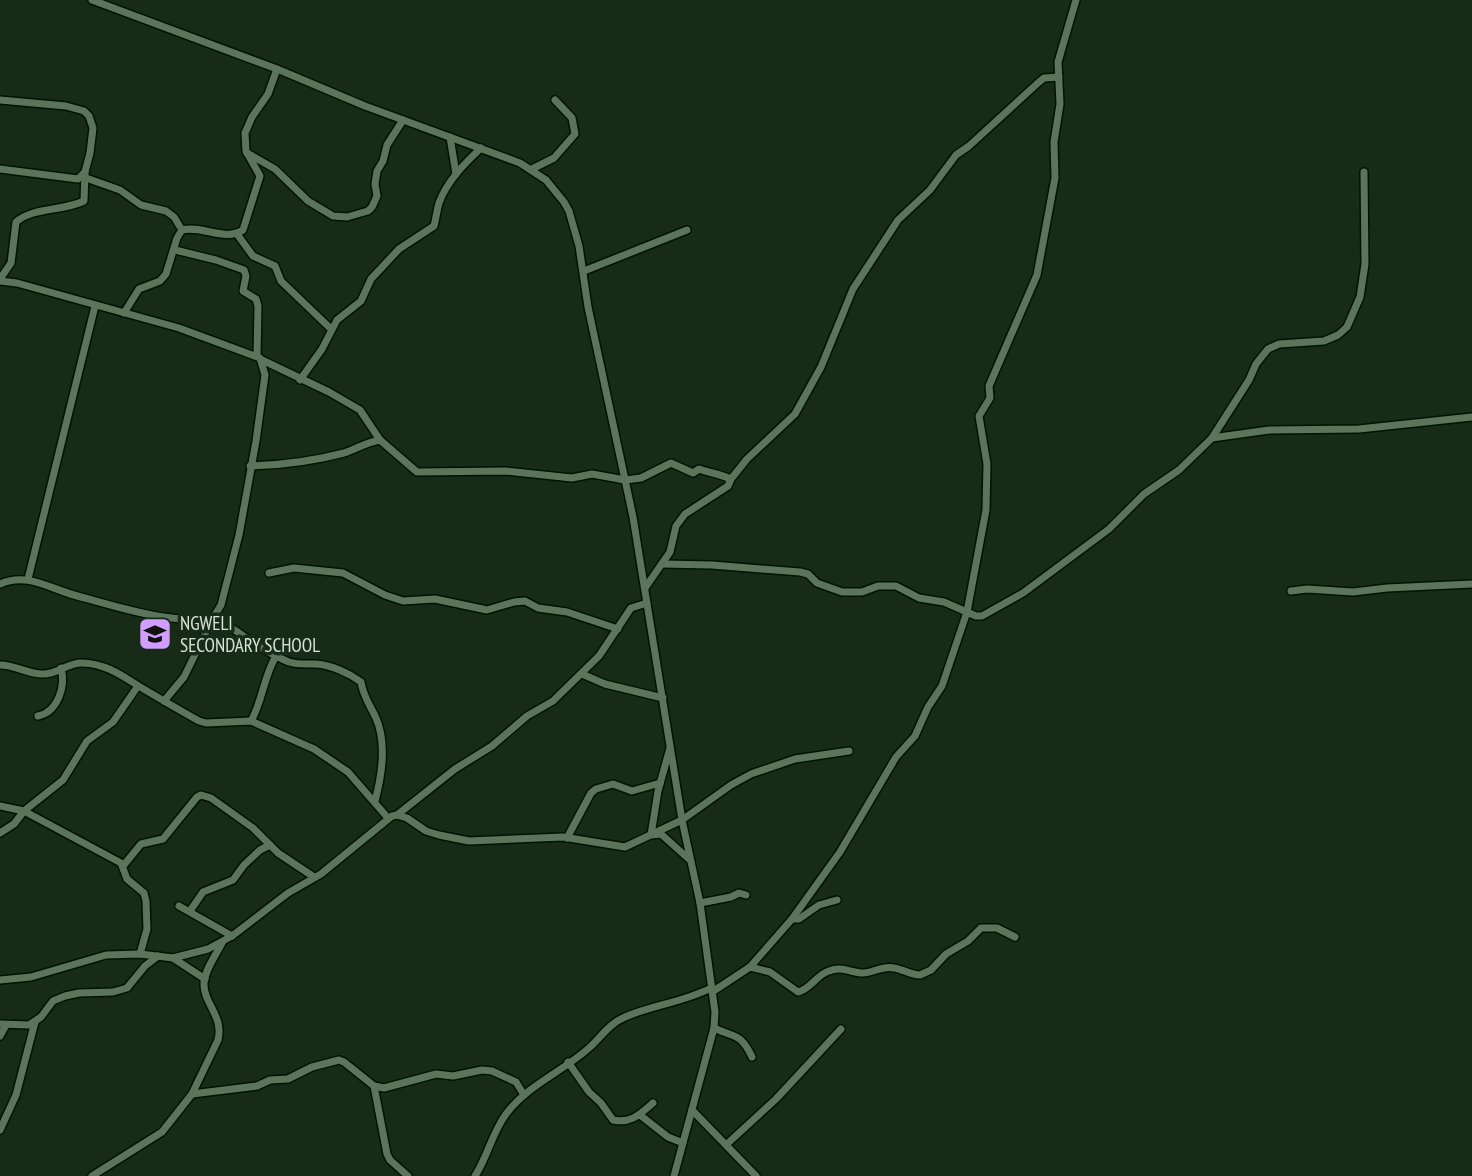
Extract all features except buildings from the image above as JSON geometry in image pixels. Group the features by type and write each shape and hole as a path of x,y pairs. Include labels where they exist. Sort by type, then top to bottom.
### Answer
{"street":[{"path":"92,0 532,169 558,193 569,211 584,271 591,320 645,588 682,820 700,903 712,990 714,1028 674,1176"},
{"path":"475,1176 483,1165 499,1125 524,1095 588,1049 615,1022 712,990 750,967 792,919 840,852 896,757 915,736 923,716 937,696 967,612 986,510 987,464 979,416 990,398 989,386 1037,275 1055,178 1055,142 1060,104 1058,62 1076,0"},
{"path":"182,230 237,234 243,230 260,176 246,153 245,133 268,94 276,69"},
{"path":"645,588 673,547 677,526 685,514 725,489 747,459 795,414 821,367 853,289 898,220 930,190 956,155 970,146 1044,78 1059,76"},
{"path":"0,100 66,106 84,111 93,128 82,203 25,215 16,222 11,263 0,280 205,337 259,358 300,380 330,392 360,410 380,440 417,472 506,471 572,478 592,474 625,480 641,478 671,463 692,473 699,469 731,479"},
{"path":"532,169 554,158 575,134 572,118 555,100"},
{"path":"246,153 275,169 309,201 333,216 347,218 372,207 377,196 377,171 387,145 403,120"},
{"path":"450,136 456,174"},
{"path":"300,380 322,349 331,329 343,314 362,301 371,279 399,248 434,226 439,203 456,174 481,148"},
{"path":"0,169 74,179 85,175"},
{"path":"662,564 800,572 808,574 817,583 852,593 878,586 896,586 919,598 944,602 982,616 1023,593 1119,520 1144,494 1180,470 1212,438 1249,380 1256,364 1268,349 1279,344 1324,341 1338,335 1347,327 1360,297 1363,278 1366,223 1364,172"},
{"path":"85,175 120,190 141,205 166,211 174,217 182,230"},
{"path":"584,271 687,229"},
{"path":"124,313 139,289 164,277 182,230"},
{"path":"237,234 253,256 275,266 281,281 331,329"},
{"path":"164,701 184,677 222,605 239,535 265,375 259,358 258,306 256,299 243,291 246,273 244,270 175,250"},
{"path":"28,579 95,306"},
{"path":"1212,438 1277,429 1359,429 1472,417"},
{"path":"250,466 317,458 380,440"},
{"path":"270,573 294,568 343,573 385,595 403,601 435,599 487,610 525,601 538,608 567,612 618,629"},
{"path":"0,584 28,579 69,594 132,610 189,620 214,617 276,656 294,663 317,664 337,669 351,675 360,682 362,695 376,717 382,740 379,786 375,800"},
{"path":"1291,591 1307,589 1353,592 1387,587 1472,584"},
{"path":"0,980 31,977 106,955 140,954 173,958 223,942 275,902 336,862 388,818 397,815 455,769 492,746 527,716 553,701 582,674 631,608 647,603"},
{"path":"251,721 258,708 267,671 276,656"},
{"path":"0,665 40,674 49,674 61,668 84,663 105,667 206,723 251,721 314,749 348,772 388,818"},
{"path":"38,716 48,712 61,693 61,668"},
{"path":"582,674 605,684 663,698"},
{"path":"0,833 14,824 24,811 63,780 87,741 113,722 138,686"},
{"path":"651,835 660,783 671,744"},
{"path":"397,815 426,831 469,841 568,838 625,846 682,820 731,785 772,765 830,752 849,751"},
{"path":"568,838 591,793 596,789 613,784 632,791 660,783"},
{"path":"123,866 141,844 163,839 201,795 211,798 253,828 299,869 314,877"},
{"path":"0,806 24,811 70,834 123,866 127,879 144,893 146,901 147,929 140,954"},
{"path":"651,835 661,834 691,861"},
{"path":"190,912 203,892 233,880 244,864 270,845"},
{"path":"700,903 739,893 746,895"},
{"path":"792,919 799,919 819,905 837,900"},
{"path":"179,906 232,936"},
{"path":"750,967 770,972 798,992 809,987 820,975 844,968 863,974 880,968 894,968 920,975 931,970 946,954 986,926 1015,937"},
{"path":"92,1176 162,1132 192,1094 220,1031 204,988 205,979 223,942"},
{"path":"0,1036 3,1025 29,1025 53,1001 65,996 113,992 127,988 145,966 158,956"},
{"path":"173,958 205,979"},
{"path":"0,1130 16,1096 35,1021"},
{"path":"714,1028 740,1037 752,1057"},
{"path":"727,1144 776,1098 841,1029"},
{"path":"192,1094 257,1086 270,1080 285,1080 312,1067 339,1060 373,1086 384,1088 436,1074 453,1076 482,1070 492,1071 516,1083 524,1095"},
{"path":"568,1062 613,1120 628,1121 640,1115 653,1103"},
{"path":"373,1086 387,1154 408,1176"},
{"path":"692,1110 756,1176"},
{"path":"640,1115 668,1137 683,1143"}],"shaded area":[{"name":"NGWELI SECONDARY SCHOOL","path":"150,616 166,621 158,649 145,647"}],"place":[{"name":"NGWELI SECONDARY SCHOOL","path":"155,634"}]}
